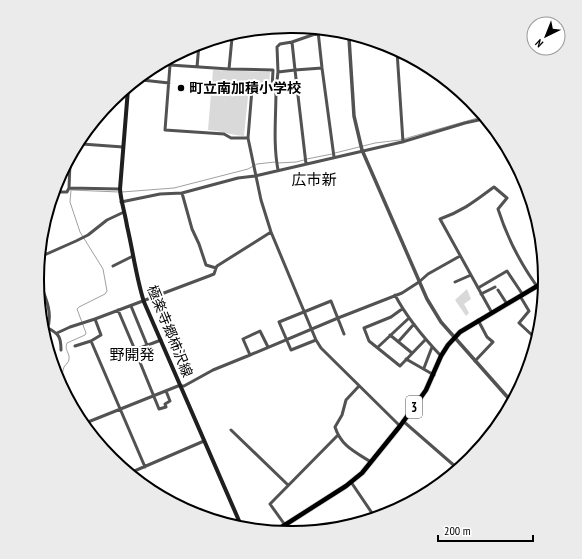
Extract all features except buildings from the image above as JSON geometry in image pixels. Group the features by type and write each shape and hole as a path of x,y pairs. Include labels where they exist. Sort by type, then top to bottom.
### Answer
{"main road":[{"name":"極楽寺郷柿沢線","path":"128,94 120,189 121,202 139,286 160,340 239,520"},
{"name":"3","path":"285,525 351,482 371,462 426,390 441,356 454,338 478,320 537,286"}],"street":[{"path":"274,90 278,72 277,47 280,44 292,42 312,34"},
{"path":"318,35 334,157"},
{"path":"229,69 232,40"},
{"path":"349,40 354,116 362,150 419,282 434,312 454,338 507,397"},
{"path":"292,42 306,164"},
{"path":"197,67 198,51"},
{"path":"396,57 403,142"},
{"path":"173,63 197,67 273,70 276,159 278,170"},
{"path":"171,64 165,130 224,134 231,138 248,138"},
{"path":"278,72 322,68"},
{"path":"146,80 169,83"},
{"path":"274,90 252,89 248,138 255,176 271,232 316,340 321,348 400,426"},
{"path":"121,202 160,194 182,193 238,178 255,176 362,150 403,142 479,120"},
{"path":"85,144 123,147"},
{"path":"61,192 67,192 69,188 70,171"},
{"path":"492,312 440,219 471,205 494,187 506,198 498,209 505,230 514,250 537,286"},
{"path":"69,188 120,189"},
{"path":"182,193 192,229 206,265 216,268"},
{"path":"46,254 88,235 107,220 124,212"},
{"path":"57,333 70,327 77,326 118,310 144,302 214,274 216,266 271,232"},
{"path":"113,266 133,256"},
{"path":"89,421 181,386 268,347 395,295 410,288 428,274 460,256"},
{"path":"478,288 507,271 529,311 519,324 531,335"},
{"path":"456,282 471,275"},
{"path":"481,294 496,288 507,304"},
{"path":"395,295 402,309 425,340 441,356"},
{"path":"45,298 49,308 49,325"},
{"path":"316,340 291,350 280,322 330,301 344,334"},
{"path":"131,306 148,345"},
{"path":"402,309 391,316 364,328 369,341 400,366 425,340"},
{"path":"118,310 159,409 166,407 165,404 170,401 166,391"},
{"path":"378,347 409,318"},
{"path":"75,346 91,341 101,335 95,319"},
{"path":"475,361 493,342 487,337 478,320"},
{"path":"398,342 414,324"},
{"path":"49,330 57,333 61,342 61,350"},
{"path":"250,355 243,339 260,332 268,347"},
{"path":"390,335 412,354"},
{"path":"135,350 160,340"},
{"path":"91,341 145,467"},
{"path":"424,368 432,347"},
{"path":"406,359 434,374"},
{"path":"359,386 346,400 342,415 335,427 337,436 346,447 371,462"},
{"path":"403,421 454,465"},
{"path":"231,430 288,485"},
{"path":"285,525 270,504 337,436"},
{"path":"135,471 204,441"},
{"path":"351,482 372,512"}],"shaded area":[{"path":"213,70 270,72 269,87 249,87 244,136 208,130"},
{"path":"467,289 471,299 464,304 469,313 466,316 455,300"}],"waterway":[{"path":"335,153 375,143 400,140 477,118"},
{"path":"307,159 332,154"},
{"path":"278,163 304,160"},
{"path":"122,192 174,188 248,169 257,164 275,162"},
{"path":"62,372 69,359 66,348 67,343 85,335 86,333 77,309 105,294 107,291 103,269 80,232 70,202 71,190 119,192"}],"place":[{"name":"町立南加積小学校","path":"181,88"}],"district":[{"name":"広市新","path":"314,180"},
{"name":"野開発","path":"132,355"}]}
